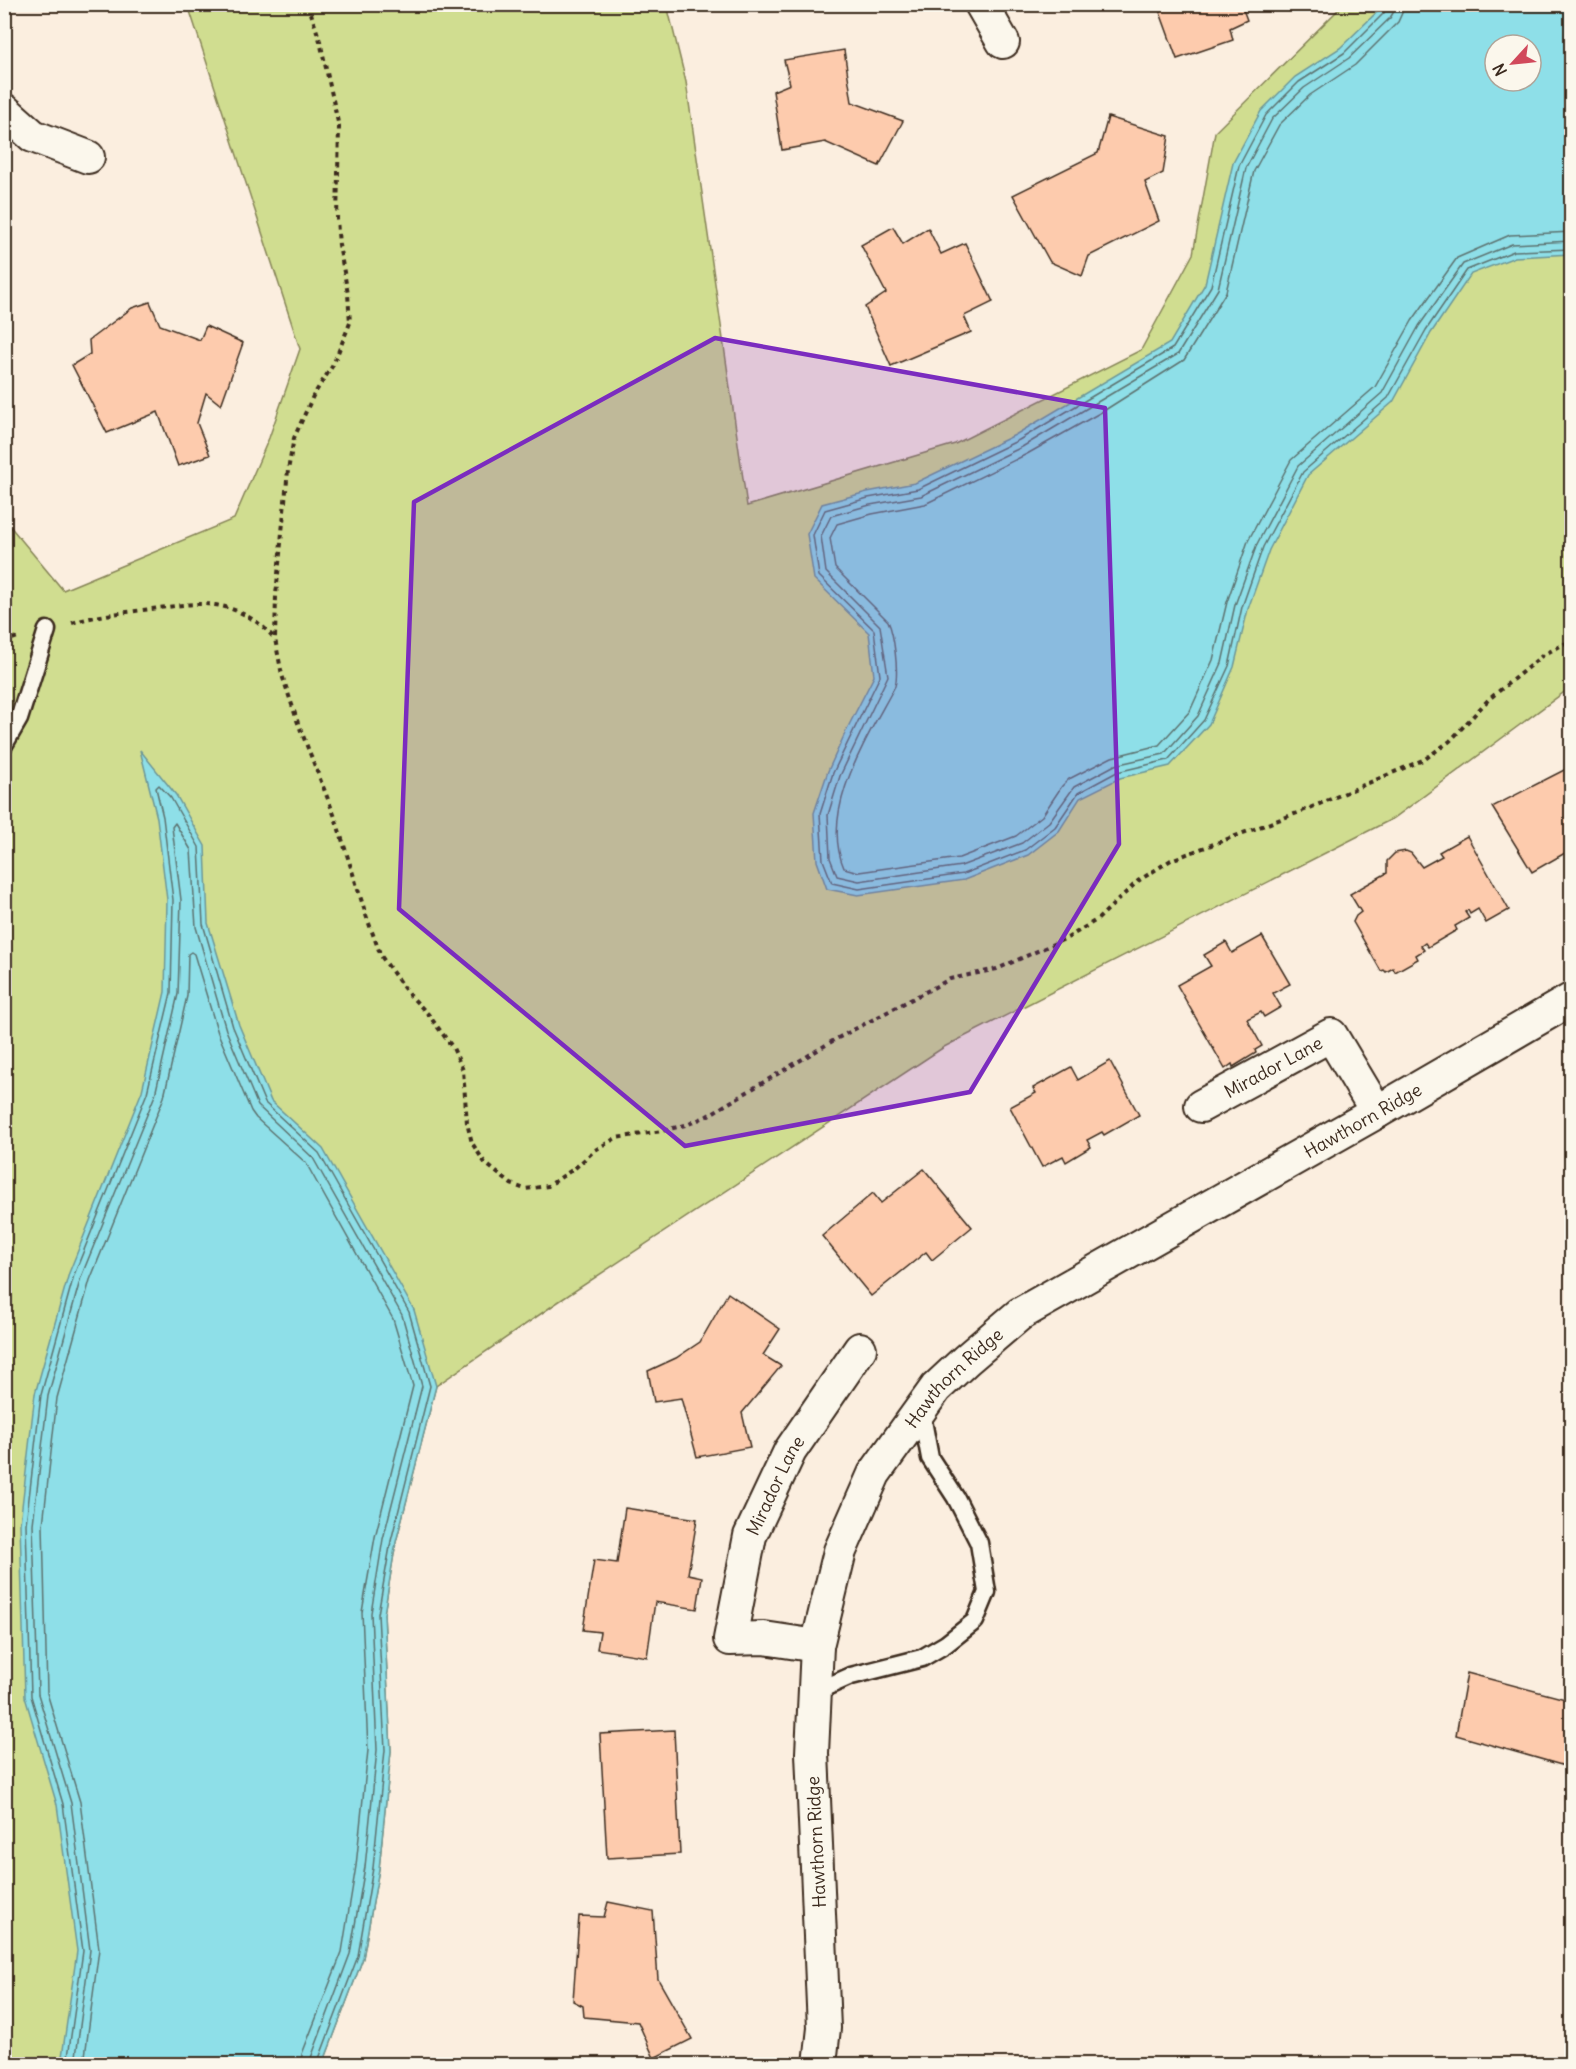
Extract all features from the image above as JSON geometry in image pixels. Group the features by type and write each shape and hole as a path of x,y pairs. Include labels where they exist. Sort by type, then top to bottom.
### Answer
{"street":[{"path":"981,4 1003,42"},
{"path":"4,110 33,136 88,158"},
{"name":"Hawthorn Ridge","path":"820,2064 824,2028 812,1753 818,1646 840,1551 874,1474 936,1389 1020,1314 1572,999"},
{"name":"Mirador Lane","path":"1201,1106 1331,1035 1377,1112"},
{"name":"Mirador Lane","path":"818,1646 764,1638 730,1639 750,1536 790,1451 860,1349"}],"lane":[{"path":"4,745 19,719 47,630"},
{"path":"815,1692 850,1676 922,1658 946,1644 975,1620 987,1592 979,1543 956,1498 930,1458 921,1410"}],"path":[{"path":"308,4 320,40 339,127 336,219 348,294 350,323 333,365 313,396 294,438 288,470 276,585 275,639 282,675 298,723 335,817 381,956 406,991 428,1014 453,1048 463,1070 467,1123 472,1143 478,1154 511,1184 525,1190 548,1186 576,1168 595,1150 616,1138 671,1129 707,1116 836,1039 950,979 996,969 1069,937 1098,919 1138,881 1171,860 1305,810 1425,759 1450,741 1488,700 1543,655 1572,640"},
{"path":"4,642 109,614 193,604 214,604 231,609 265,627 275,639"}],"highlighted area":[{"path":"715,338 1105,408 1119,844 970,1092 685,1146 399,909 414,502"}],"green space":[{"path":"188,5 667,5 686,82 747,506 955,444 1141,350 1193,254 1215,132 1343,5 1571,5 1571,687 1394,818 944,1047 558,1302 436,1386 396,1542 384,1614 391,1751 379,1869 363,1958 323,2064 5,2064 4,519 63,590 234,519 269,438 300,349"}],"water":[{"path":"1381,5 1571,5 1571,254 1515,257 1471,274 1431,333 1393,402 1308,475 1269,550 1248,609 1234,667 1209,724 1170,766 1120,778 1080,798 1059,831 1028,855 964,880 858,895 827,889 817,861 814,813 828,771 874,676 869,633 814,579 807,534 822,504 915,483 1015,435 1170,343 1205,284 1233,163 1261,111 1295,77 1340,48 1380,9"},
{"path":"140,750 176,795 205,846 208,923 239,1025 271,1101 323,1149 414,1310 436,1386 396,1542 384,1614 391,1751 379,1869 363,1958 323,2064 61,2064 77,1951 57,1805 25,1697 20,1524 35,1394 69,1273 142,1091 165,992 167,900 157,818"}],"building":[{"path":"1157,4 1241,4 1247,20 1230,28 1233,40 1177,59"},
{"path":"844,50 852,102 903,121 879,166 825,142 782,150 773,91 790,84 784,60"},
{"path":"1108,117 1169,136 1163,173 1145,182 1159,221 1089,256 1082,276 1050,262 1013,195 1098,153"},
{"path":"893,227 903,244 928,228 941,254 965,243 993,302 964,316 971,332 891,366 865,307 886,293 861,245"},
{"path":"150,302 160,325 200,340 206,326 243,343 221,405 206,393 197,423 210,455 178,466 158,412 107,433 72,365 90,354 89,340 132,308"},
{"path":"1572,766 1572,849 1532,872 1492,807"},
{"path":"1467,836 1509,910 1486,923 1478,909 1470,914 1468,910 1465,912 1469,918 1455,926 1457,930 1428,947 1425,943 1421,946 1424,950 1416,955 1418,959 1395,972 1393,968 1386,972 1381,971 1353,922 1361,912 1350,894 1387,873 1387,861 1395,853 1406,851 1411,853 1422,867 1442,856 1439,852"},
{"path":"1262,936 1290,984 1273,993 1281,1007 1264,1017 1261,1012 1247,1019 1262,1046 1255,1050 1256,1053 1233,1067 1232,1064 1225,1069 1177,985 1211,966 1204,955 1226,942 1232,953"},
{"path":"1110,1061 1139,1115 1104,1135 1102,1132 1087,1140 1091,1147 1066,1162 1063,1156 1042,1167 1010,1107 1036,1093 1033,1088 1071,1067 1078,1080"},
{"path":"924,1169 972,1227 932,1260 926,1252 871,1296 822,1236 873,1193 881,1203"},
{"path":"728,1293 780,1329 763,1355 781,1366 742,1413 750,1447 697,1457 681,1398 654,1402 648,1371 676,1358 700,1342"},
{"path":"625,1508 697,1519 688,1574 702,1577 697,1609 655,1602 647,1657 597,1649 600,1632 583,1630 594,1560 617,1563"},
{"path":"1467,1673 1572,1699 1572,1768 1456,1735"},
{"path":"674,1730 680,1854 607,1858 600,1734"},
{"path":"608,1902 653,1911 658,1979 692,2039 654,2058 638,2022 584,2017 583,2006 573,2001 579,1916 604,1917"}]}
